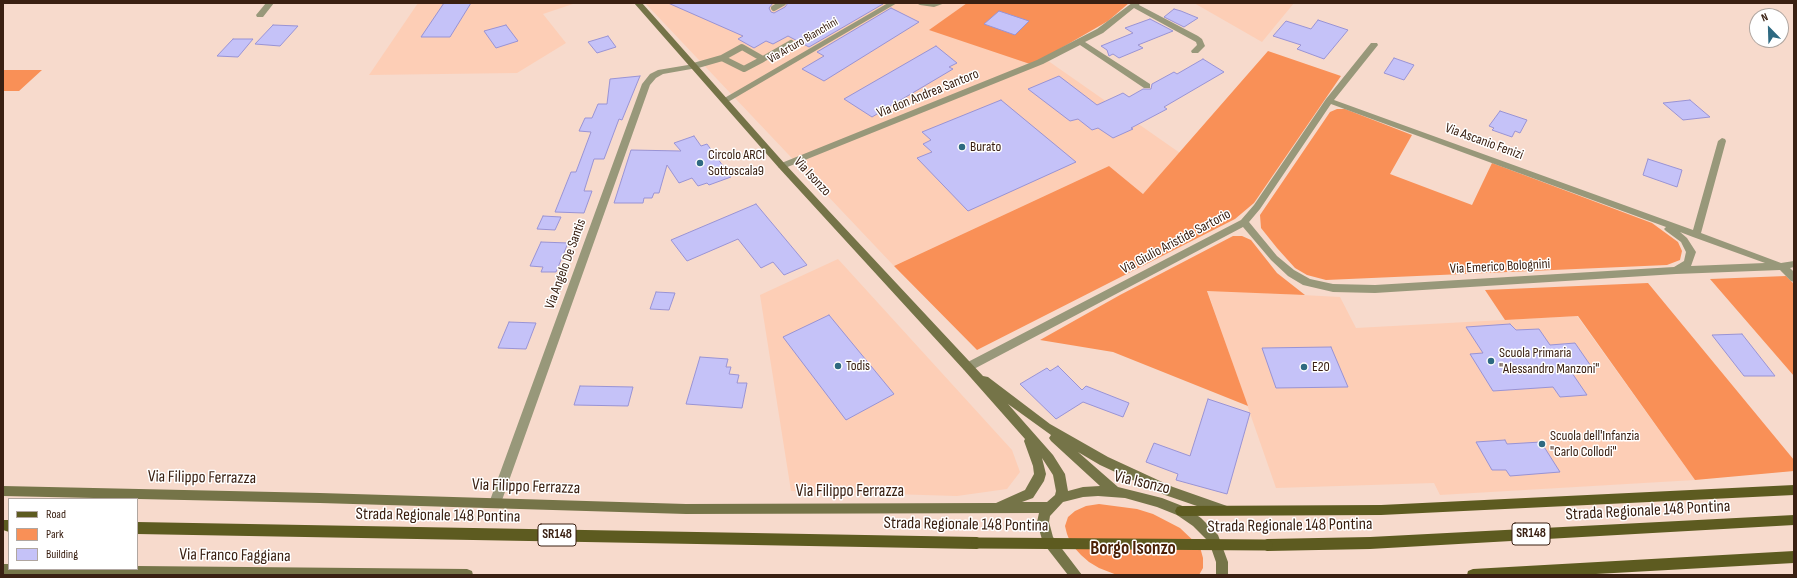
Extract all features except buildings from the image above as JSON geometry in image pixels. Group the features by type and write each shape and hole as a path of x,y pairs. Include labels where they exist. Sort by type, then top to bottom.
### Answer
{"main road":[{"name":"Via Isonzo","path":"638,3 782,166 968,367"},
{"path":"968,367 1046,427 1104,461 1169,491 1225,511"},
{"path":"968,367 1029,438 1049,458 1059,474 1062,491 1060,498"},
{"path":"1046,427 1065,448 1114,491"},
{"path":"990,508 1023,497 1033,490 1040,474 1039,466 1029,438"},
{"path":"1181,511 1278,512 1381,510 1794,490"},
{"name":"Via Filippo Ferrazza","path":"3,491 686,509 1049,507"},
{"name":"Via Isonzo","path":"1049,507 1060,498 1083,492 1114,491 1158,502 1181,511 1207,530 1214,539 1222,562 1222,575"},
{"path":"1049,507 1044,514 1044,531 1055,551 1076,575"},
{"name":"Strada Regionale 148 Pontina","path":"138,528 978,543 1267,545 1370,543 1794,520"},
{"path":"1473,575 1794,557"},
{"name":"Via Franco Faggiana","path":"3,570 71,573 467,575"}],"street":[{"path":"260,14 270,3"},
{"name":"Via Arturo Bianchini","path":"724,100 893,3"},
{"path":"920,3 929,5 941,3"},
{"path":"1135,4 1196,38 1199,41 1200,46 1195,51"},
{"name":"Via don Andrea Santoro","path":"782,166 1012,74 1081,42 1107,26 1135,4"},
{"path":"1081,42 1148,86"},
{"name":"Via Giulio Aristide Sartorio","path":"968,367 1244,222 1257,207 1329,101 1374,45"},
{"name":"Via Angelo De Santis","path":"495,503 646,84 653,76 661,72 694,66"},
{"name":"Via Ascanio Fenizi","path":"1329,101 1782,266"},
{"path":"1696,235 1722,142"},
{"name":"Via Ascanio Fenizi","path":"1629,210 1671,230 1687,244 1691,252 1690,260 1676,270"},
{"name":"Via Emerico Bolognini","path":"1244,222 1279,263 1291,273 1307,282 1333,288 1375,289 1676,270 1782,266 1794,264"},
{"path":"1782,266 1794,278"}],"lane":[{"path":"774,8 783,3"},
{"path":"722,58 744,69 791,43"},
{"path":"694,66 722,58 742,47 763,59"}],"shaded area":[{"path":"418,3 576,3 543,14 566,43 517,73 369,75"},
{"path":"645,3 967,3 930,30 1044,58 1180,153 1143,194 1109,166 894,266"},
{"path":"1194,3 1294,3 1262,42"},
{"path":"838,259 1012,450 1020,472 1007,489 957,496 791,491 760,295"},
{"path":"1207,290 1340,297 1356,328 1577,316 1695,480 1440,495 1434,483 1276,488"}],"green space":[{"path":"967,3 1129,3 1108,21 1044,58 1030,64 929,30"},
{"path":"1268,51 1341,76 1254,203 1235,219 977,350 894,266 1109,166 1143,194"},
{"path":"3,70 42,70 19,91 3,91"},
{"path":"1337,109 1345,109 1412,135 1390,174 1472,205 1492,163 1652,223 1678,242 1682,251 1680,260 1667,265 1326,280 1307,275 1295,268 1261,228 1260,215 1330,112"},
{"path":"1233,236 1242,236 1251,240 1277,273 1305,295 1207,291 1248,406 1113,352 1040,340 1120,295"},
{"path":"1786,276 1794,284 1794,376 1710,279"},
{"path":"1648,283 1794,460 1794,471 1695,480 1578,316 1505,320 1485,290"},
{"path":"1099,504 1137,509 1153,514 1180,528 1200,547 1203,558 1203,568 1199,575 1117,575 1099,568 1089,562 1071,544 1065,526 1068,517 1075,511 1086,506"}],"place":[{"name":"Burato","path":"962,147"},
{"name":"Circolo ARCI Sottoscala9","path":"700,163"},
{"name":"Scuola Primaria \"Alessandro Manzoni\"","path":"1491,361"},
{"name":"Todis","path":"838,366"},
{"name":"E20","path":"1304,367"},
{"name":"Scuola dell'Infanzia \"Carlo Collodi\"","path":"1542,444"}],"district":[{"name":"Borgo Isonzo","path":"1133,549"}]}
